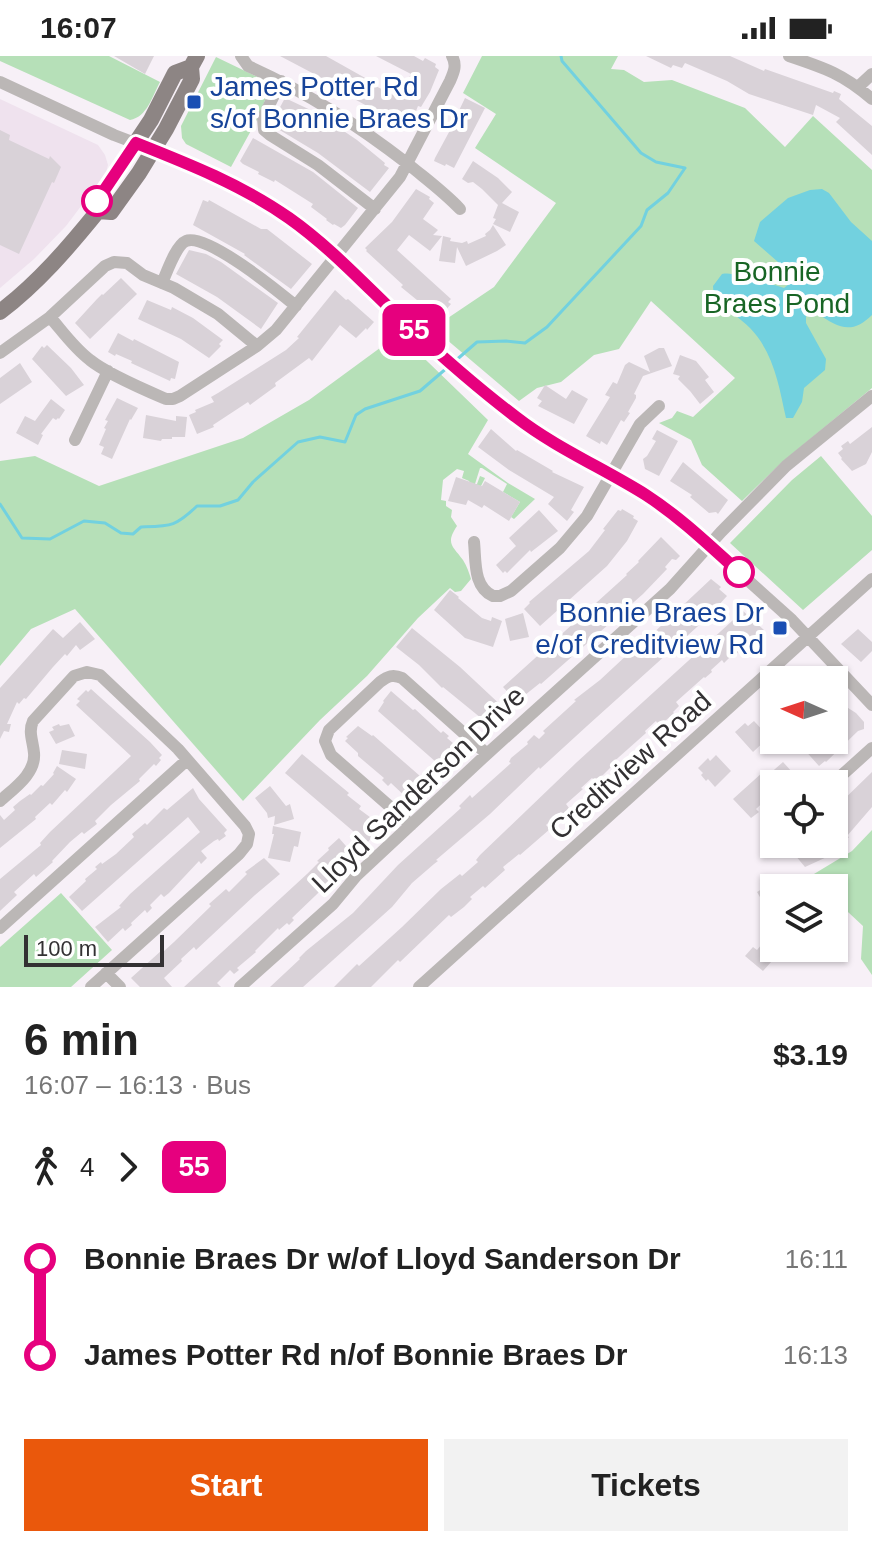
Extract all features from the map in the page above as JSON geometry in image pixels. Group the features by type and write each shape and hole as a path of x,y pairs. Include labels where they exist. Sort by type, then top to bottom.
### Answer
{"main road":[{"path":"0,312 58,260 98,211 97,201 151,120 175,73 194,62"},
{"path":"98,211 111,212 153,150 192,79 194,62"}],"street":[{"path":"241,56 248,66 333,110 443,190 460,209"},
{"path":"50,317 87,358 160,396 173,399 257,346 276,330 400,177 454,71 452,56"},
{"path":"789,56 831,70 872,99"},
{"path":"858,87 872,74"},
{"path":"281,81 263,118 264,130 318,165 375,209"},
{"path":"0,82 233,185 289,218 505,409 546,438 658,504 710,545 808,637 872,705"},
{"path":"162,283 179,246 184,241 194,239 250,270 296,306"},
{"path":"0,353 50,317 105,266 114,262 127,263 143,275 218,314 257,346"},
{"path":"75,440 108,371"},
{"name":"Lloyd Sanderson Drive","path":"240,987 333,904 357,875 487,754 670,589 786,466 872,396"},
{"path":"474,542 482,588 493,596 505,595 579,528 640,424 659,406"},
{"name":"Creditview Road","path":"419,987 872,579"},
{"path":"0,801 27,774 33,763 30,727 33,721 74,676 94,673 100,675 187,760 249,834 247,844 239,854 91,987"},
{"path":"411,825 331,755 325,741 329,730 380,682 396,675 402,678 487,754"},
{"path":"848,770 872,748"},
{"path":"0,928 187,760"},
{"path":"106,973 120,987"}],"shaded area":[{"path":"0,99 98,145 108,165 106,173 66,226 0,288"}],"green space":[{"path":"0,56 109,56 160,82 145,111 130,120 0,61"},
{"name":"Bonnie Braes Pond","path":"482,56 618,56 611,69 624,70 644,82 672,80 745,108 785,147 813,116 872,170 872,388 781,463 742,501 702,465 691,440 659,423 672,418 677,411 693,417 735,378 651,301 619,349 594,355 561,382 537,388 519,401 433,328 494,287 556,203 475,148 496,114 463,93"},
{"path":"216,57 266,81 270,87 259,116 231,167 186,144 182,138 181,126"},
{"path":"399,334 488,420 468,454 535,499 514,519 511,517 520,502 503,492 507,484 482,468 475,484 480,476 485,478 476,496 469,481 462,478 464,471 457,469 443,480 441,500 446,501 446,506 452,510 451,517 457,526 451,541 471,579 461,591 455,592 450,588 418,618 367,676 243,801 75,609 31,629 0,666 0,461 35,456 99,486 243,438 309,400"},
{"path":"821,456 872,516 872,550 803,610 730,543 792,480"},
{"path":"872,830 872,975 861,959 863,926 848,912 848,874 814,874 840,858 848,858"},
{"path":"61,893 112,950 71,987 0,987 0,947"}],"water":[{"path":"822,189 872,241 872,315 858,325 845,327 817,313 808,314 806,323 826,359 825,370 804,388 802,402 793,418 786,418 765,348 750,328 714,300 713,286 722,274 784,288 789,284 778,262 754,241 760,222 788,198"}],"building":[{"path":"114,56 154,56 145,74"},
{"path":"280,56 326,56 399,98 411,74 376,56 414,56 423,61 425,58 436,64 439,70 410,126 401,131 386,123 389,118"},
{"path":"646,56 730,56 764,71 841,94 839,99 872,126 872,155 836,122 840,118 816,105 813,115 749,94 685,63 682,68 673,65 671,68"},
{"path":"285,98 317,113 385,163 389,168 370,192 318,153 273,126 272,122"},
{"path":"465,98 485,108 454,168 445,166 434,161"},
{"path":"0,130 10,135 9,140 49,159 50,156 61,167 19,254 0,245"},
{"path":"253,138 313,172 358,208 345,225 341,228 333,225 311,207 313,204 243,164 240,161"},
{"path":"473,161 512,192 502,203 519,212 510,232 493,224 498,205 473,182 462,179"},
{"path":"416,189 434,203 423,219 438,230 433,235 442,236 430,251 409,235 397,250 451,299 448,302 451,304 439,318 401,287 403,285 365,248 392,222"},
{"path":"203,200 209,200 261,229 267,229 312,264 291,289 245,254 193,225"},
{"path":"493,225 506,245 497,251 466,266 457,247 455,263 439,261 443,236 451,238 450,241 467,241 468,244 486,236"},
{"path":"189,250 221,262 278,303 261,329 217,297 176,274"},
{"path":"121,278 137,294 90,339 75,323"},
{"path":"335,290 374,322 367,330 356,338 340,325 312,361 309,358 250,405 248,402 214,427 197,434 189,415 214,402 211,397 286,350 299,338"},
{"path":"147,300 171,310 172,307 193,318 223,340 219,344 221,346 209,358 181,339 138,319"},
{"path":"118,333 179,362 175,379 171,378 170,381 108,352"},
{"path":"47,345 84,385 66,396 32,359 42,346"},
{"path":"664,348 672,366 643,376 634,394 636,398 630,413 624,422 621,420 607,445 586,436 610,397 605,395 613,382 617,384 625,365 629,362 650,372 644,356"},
{"path":"680,355 696,361 709,377 705,380 714,392 700,404 678,379 680,376 673,374"},
{"path":"20,363 32,382 0,404 0,378"},
{"path":"545,385 566,399 572,390 588,399 574,424 538,406 542,401 537,398"},
{"path":"117,398 138,408 112,459 101,454 104,447 99,445 108,421 105,420"},
{"path":"51,399 65,410 59,419 53,418 41,434 38,445 16,433 25,416 35,421"},
{"path":"146,415 176,421 176,416 187,417 185,437 161,441 143,438"},
{"path":"872,427 872,452 866,464 852,471 838,453 843,449 841,446 848,441 850,444"},
{"path":"491,429 516,451 584,487 567,521 548,504 554,497 478,447"},
{"path":"657,430 678,441 659,476 645,469 643,459 656,441 652,439"},
{"path":"683,462 728,500 718,514 709,513 690,497 692,495 670,481"},
{"path":"456,477 482,486 485,481 520,502 509,521 484,505 482,508 468,500 466,505 448,501"},
{"path":"622,509 638,521 627,541 607,566 540,626 524,609 589,551 603,529"},
{"path":"539,510 558,531 530,550 507,573 503,573 496,565 516,546 509,538"},
{"path":"661,537 680,556 672,559 665,567 667,569 643,594 525,695 527,697 519,704 503,687 627,575"},
{"path":"711,579 727,596 707,618 436,860 392,907 303,987 270,987 306,951 353,913 398,865 461,808 459,806 470,795 472,798 511,763 511,758 534,735 539,739 574,700 648,638"},
{"path":"450,590 482,618 491,621 492,617 502,621 493,647 465,638 434,610"},
{"path":"743,611 764,630 734,656 724,663 722,660 676,702 679,706 674,713 664,722 658,724 656,721 603,775 594,780 592,778 581,788 566,804 569,808 546,825 550,829 503,867 505,870 470,897 472,899 464,907 451,917 449,915 371,987 334,987 441,889 478,862 476,860 480,855 577,762"},
{"path":"523,613 529,637 510,641 505,619"},
{"path":"80,622 95,639 80,650 76,645 26,699 19,704 17,702 7,724 11,724 9,732 4,731 0,739 0,688 53,629 63,638"},
{"path":"412,628 506,710 492,727 396,647"},
{"path":"858,629 872,642 872,651 861,662 841,644"},
{"path":"91,689 150,742 162,755 161,760 95,821 97,824 84,834 82,832 36,877 34,874 14,892 17,895 0,911 0,879 41,845 50,832 131,756 76,705 80,701 77,699"},
{"path":"391,691 441,733 443,731 449,736 447,738 463,754 454,764 452,762 445,770 378,711"},
{"path":"848,708 864,722 864,729 848,741"},
{"path":"754,721 760,727 760,745 753,752 735,732 745,723 748,726"},
{"path":"59,724 69,724 75,736 56,744 49,732"},
{"path":"358,726 373,735 428,783 413,800 409,800 391,783 388,786 382,780 384,778 345,741"},
{"path":"62,750 87,754 85,769 59,764"},
{"path":"302,754 349,793 347,795 361,806 359,809 382,826 367,843 285,773"},
{"path":"808,754 834,754 826,762 819,766"},
{"path":"716,755 731,771 715,787 708,779 706,781 698,768"},
{"path":"783,762 790,770 774,770"},
{"path":"57,766 76,779 67,792 65,790 52,805 50,803 36,819 0,848 0,815 4,820 15,810 13,807 43,786"},
{"path":"872,772 872,807 848,835 848,795"},
{"path":"760,775 760,805 756,809 759,812 751,818 733,799"},
{"path":"270,786 286,806 290,804 294,819 274,825 275,816 268,818 255,798"},
{"path":"193,788 227,830 224,833 226,836 201,851 207,858 201,864 199,861 169,893 164,897 161,894 150,905 152,908 147,913 145,910 132,925 125,931 123,928 108,942 95,927 121,907 130,894 200,832 188,817 82,911 69,897 97,869 95,867 116,854 134,837 132,834"},
{"path":"273,826 301,832 290,862 268,858"},
{"path":"339,838 352,853 331,878 334,882 329,887 327,884 292,918 294,920 289,925 287,923 278,928 237,968 239,970 234,974 230,970 217,983 221,987 184,987 307,874"},
{"path":"264,858 280,874 196,950 194,947 181,959 164,978 172,987 140,987 131,978 174,942 211,906 209,904 226,889 229,892 247,874 245,872"},
{"path":"798,858 825,858 805,867"},
{"path":"760,946 760,962 771,962 763,971 745,956 753,947 757,950"}],"waterway":[{"path":"454,362 477,342 525,343 547,327 641,226 647,210 668,193 685,168 656,162 641,153 562,61 561,56"},
{"path":"0,504 22,538 50,539 84,521 105,523 121,533 133,534 141,527 172,524 197,506 220,506 238,500 253,482 298,442 320,437 345,442 356,415 365,409 420,391 448,367"}],"bus line":[{"name":"55","path":"97,201 136,143 177,159 262,201 326,247 469,379 514,415 546,438 658,504 739,572"}],"place":[{"name":"James Potter Rd s/of Bonnie Braes Dr","path":"194,102"},
{"name":"Bonnie Braes Dr e/of Creditview Rd","path":"780,628"}]}
